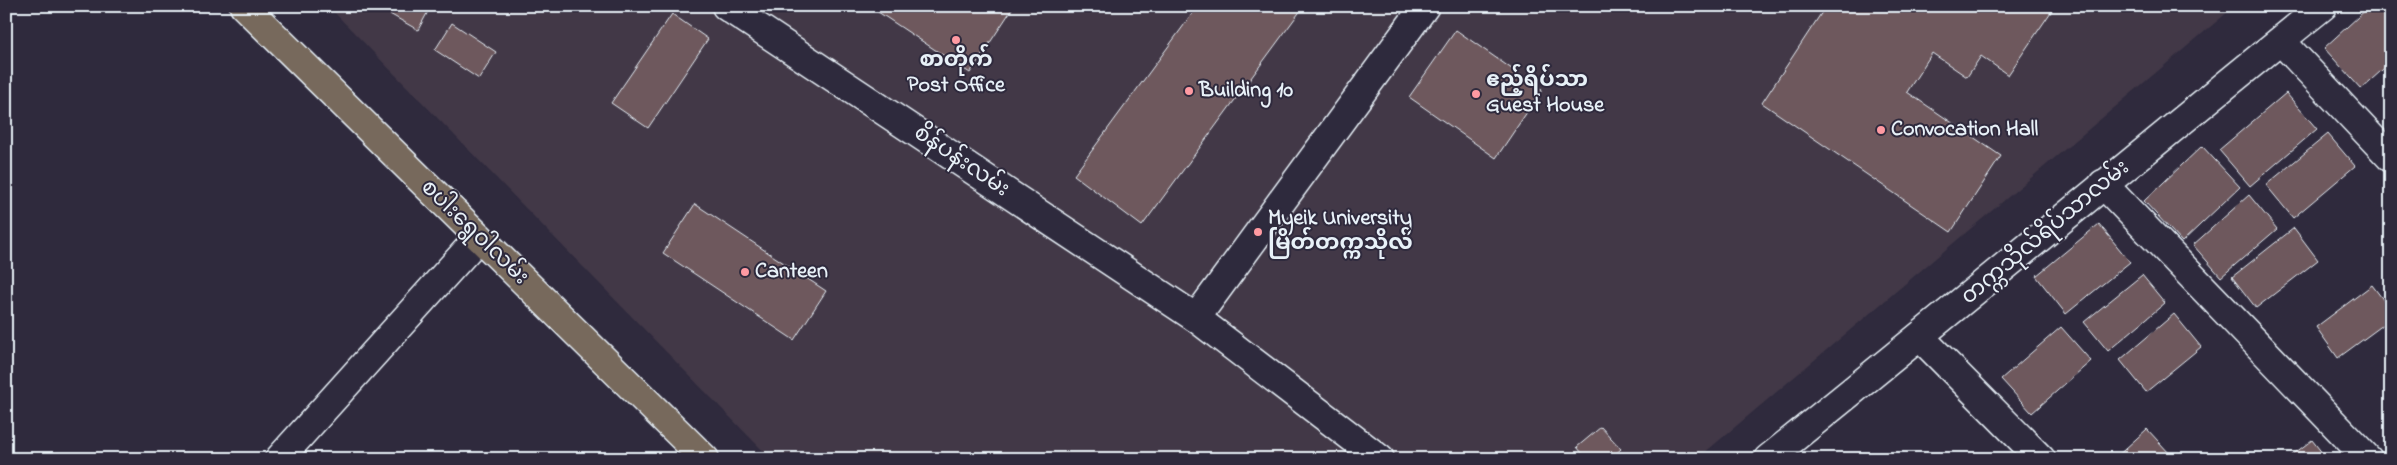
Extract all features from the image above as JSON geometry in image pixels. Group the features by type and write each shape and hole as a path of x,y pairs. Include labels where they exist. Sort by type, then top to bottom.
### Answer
{"main road":[{"name":"စပါးရွေဝါလမ်း","path":"244,6 705,459"}],"street":[{"name":"စိန်ပန်းလမ်း","path":"726,6 1196,318 1380,459"},
{"path":"1196,318 1425,6"},
{"name":"တက္ကသိုလ်ရိပ်သာလမ်း","path":"1768,459 1920,337 2103,184 2323,6"},
{"path":"2281,40 2391,158"},
{"path":"2103,184 2368,459"},
{"path":"279,459 479,237"},
{"path":"1920,337 2041,459"}],"shaded area":[{"name":"Myeik University မြိတ်တက္ကသိုလ်","path":"328,6 2235,6 1697,459 771,459"}],"building":[{"path":"392,6 431,6 418,30 388,13"},
{"name":"စာတိုက် Post Office","path":"869,6 1014,6 970,73"},
{"name":"Building 10","path":"1198,6 1304,6 1142,226 1074,175"},
{"name":"Convocation Hall","path":"1826,6 2055,6 2008,75 1981,56 1967,77 1932,53 1907,92 2001,156 1951,232 1762,103"},
{"path":"2370,6 2391,6 2391,62 2361,89 2324,48"},
{"path":"672,14 708,39 648,128 611,103"},
{"path":"452,23 496,52 479,79 435,50"},
{"name":"ဧည့်ရိပ်သာ Guest House","path":"1456,30 1542,90 1496,158 1409,97"},
{"path":"2286,93 2317,129 2250,186 2219,150"},
{"path":"2328,134 2355,166 2293,218 2266,185"},
{"path":"2202,146 2240,187 2182,242 2144,201"},
{"path":"2249,195 2277,229 2221,277 2193,245"},
{"name":"Canteen","path":"695,204 826,291 794,340 663,253"},
{"path":"2099,224 2130,262 2066,314 2036,276"},
{"path":"2294,228 2318,260 2256,308 2232,277"},
{"path":"2142,275 2165,303 2108,351 2084,322"},
{"path":"2372,285 2391,310 2391,319 2338,358 2316,327"},
{"path":"2174,314 2201,347 2146,392 2120,360"},
{"path":"2061,327 2091,361 2032,413 2001,379"},
{"path":"1601,427 1621,449 1610,459 1587,459 1577,447"},
{"path":"2147,429 2170,454 2165,459 2114,459"},
{"path":"2312,440 2327,459 2287,459"}],"place":[{"name":"စာတိုက် Post Office","path":"956,40"},
{"name":"Building 10","path":"1189,91"},
{"name":"ဧည့်ရိပ်သာ Guest House","path":"1476,94"},
{"name":"Convocation Hall","path":"1881,130"},
{"name":"Myeik University မြိတ်တက္ကသိုလ်","path":"1258,232"},
{"name":"Canteen","path":"745,272"}]}
